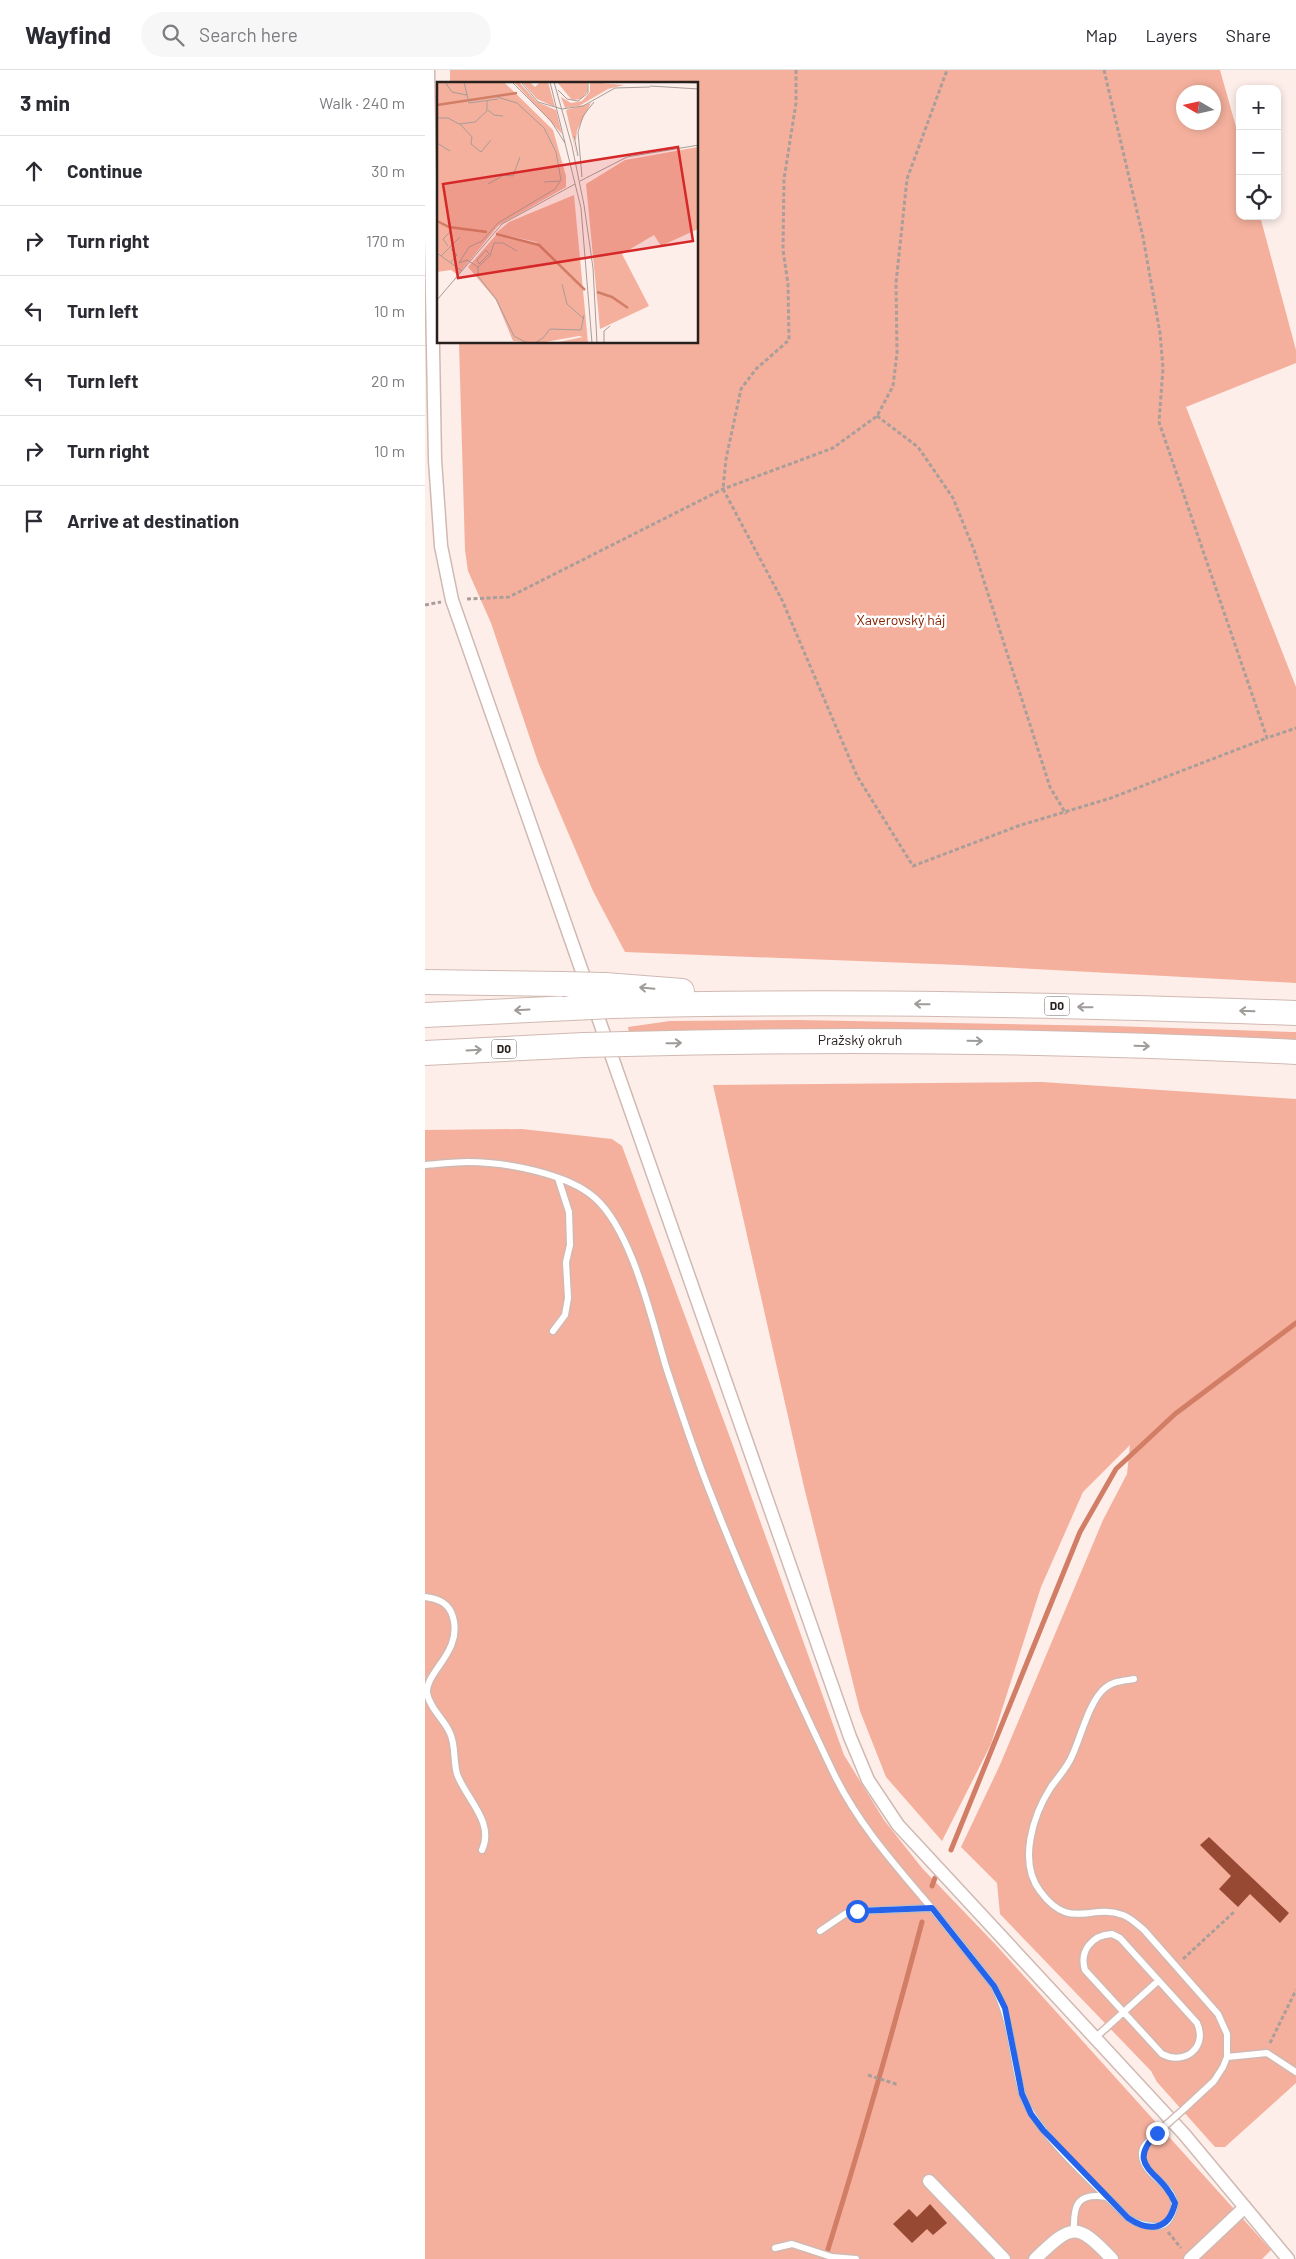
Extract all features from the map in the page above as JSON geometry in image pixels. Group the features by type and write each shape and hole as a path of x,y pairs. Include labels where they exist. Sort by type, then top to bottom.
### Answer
{"highway":[{"path":"425,982 562,984 608,996"},
{"name":"D0","path":"425,1015 571,1008 608,996 818,1003 1173,1008 1296,1012"},
{"name":"Pražský okruh","path":"425,1053 584,1045 911,1040 1296,1052"}],"street":[{"path":"428,70 435,460 441,546 452,600 847,1727 868,1780 898,1825 1184,2134 1288,2259"},
{"path":"929,2181 1004,2259"},
{"path":"1190,2259 1245,2207"},
{"path":"1035,2259 1057,2238 1065,2233 1074,2231 1085,2232 1112,2259"}],"lane":[{"path":"425,986 562,984"},
{"path":"425,1165 467,1162 499,1163 558,1178 578,1187 595,1198 611,1218 624,1241 711,1496 834,1774 857,1816 891,1861 932,1908 994,1986 1005,2008 1022,2094 1031,2114 1043,2130 1135,2222 1162,2226 1173,2212 1175,2203 1171,2194 1145,2164 1142,2155 1144,2146 1214,2081 1227,2057 1228,2044 1224,2023 1144,1930 1122,1915 1111,1913 1076,1915 1056,1907 1039,1891 1030,1869 1030,1840 1034,1824 1044,1799 1072,1757 1093,1705 1105,1688 1113,1683 1134,1680"},
{"path":"553,1331 565,1315 569,1298 566,1262 569,1246 569,1212 558,1178"},
{"path":"425,1597 443,1601 451,1610 454,1620 454,1636 451,1647 427,1684 427,1692 433,1707 450,1733 458,1774 481,1817 485,1836 482,1850"},
{"path":"820,1931 845,1914 857,1911 932,1908"},
{"path":"1112,1934 1120,1938 1197,2023 1201,2031 1197,2047 1186,2057 1170,2058 1162,2054 1124,2012 1085,1970 1083,1954 1096,1938 1103,1935 1112,1934"},
{"path":"1095,2037 1158,1981"},
{"path":"1227,2057 1267,2052 1296,2072"},
{"path":"1074,2231 1074,2211 1077,2204 1089,2196 1107,2196"},
{"path":"775,2248 792,2244 832,2257 856,2259"}],"path":[{"path":"797,70 796,103 784,180 783,250 788,284 789,340 756,369 741,388 726,458 723,490 782,600 857,776 913,866 1018,826 1066,814 1296,728"},
{"path":"452,600 509,597 723,490 833,448 877,416 893,386 897,353 896,283 907,180 947,70"},
{"path":"1104,70 1143,237 1160,333 1163,368 1159,422 1267,738"},
{"path":"877,416 918,446 953,498 974,550 1051,787 1066,814"},
{"path":"1175,1966 1235,1912"},
{"path":"1267,2052 1296,1990"},
{"path":"868,2075 899,2085"},
{"path":"1162,2226 1190,2259"}],"green space":[{"name":"Xaverovský háj","path":"450,70 1220,70 1236,127 1236,220 1261,220 1296,350 1296,363 1186,407 1296,687 1296,983 960,965 625,952 593,891 538,762 491,623 468,571 465,550 459,344 699,344 699,82 450,82"},
{"path":"797,1020 1113,1026 1296,1032 1296,1042 629,1033 628,1027 670,1021"},
{"path":"1042,1082 1296,1099 1296,2083 1225,2147 1215,2147 1157,2082 1151,2071 1000,1914 997,1883 961,1847 999,1767 1103,1520 1127,1474 1130,1445 1083,1492 1041,1587 991,1744 942,1841 886,1777 860,1711 804,1487 713,1085"},
{"path":"522,1129 612,1139 622,1146 735,1451 844,1755 884,1820 922,1868 996,1945 1271,2250 1262,2259 425,2259 425,1130"}],"building":[{"path":"1209,1837 1289,1913 1280,1923 1250,1894 1238,1907 1219,1889 1231,1876 1200,1845"},
{"path":"930,2204 947,2223 933,2235 927,2229 912,2243 893,2224 909,2209 917,2217"}],"waterway":[{"path":"951,1850 1080,1532 1116,1469 1175,1414 1296,1323"},
{"path":"932,1886 935,1878"},
{"path":"825,2259 851,2175 922,1922"}],"route":[{"path":"857,1911 932,1908 994,1986 1005,2008 1011,2029 1022,2094 1031,2114 1043,2130 1128,2218 1135,2222 1156,2227 1162,2226 1168,2221 1175,2203 1171,2194 1145,2164 1142,2155 1144,2146 1157,2133"}]}
